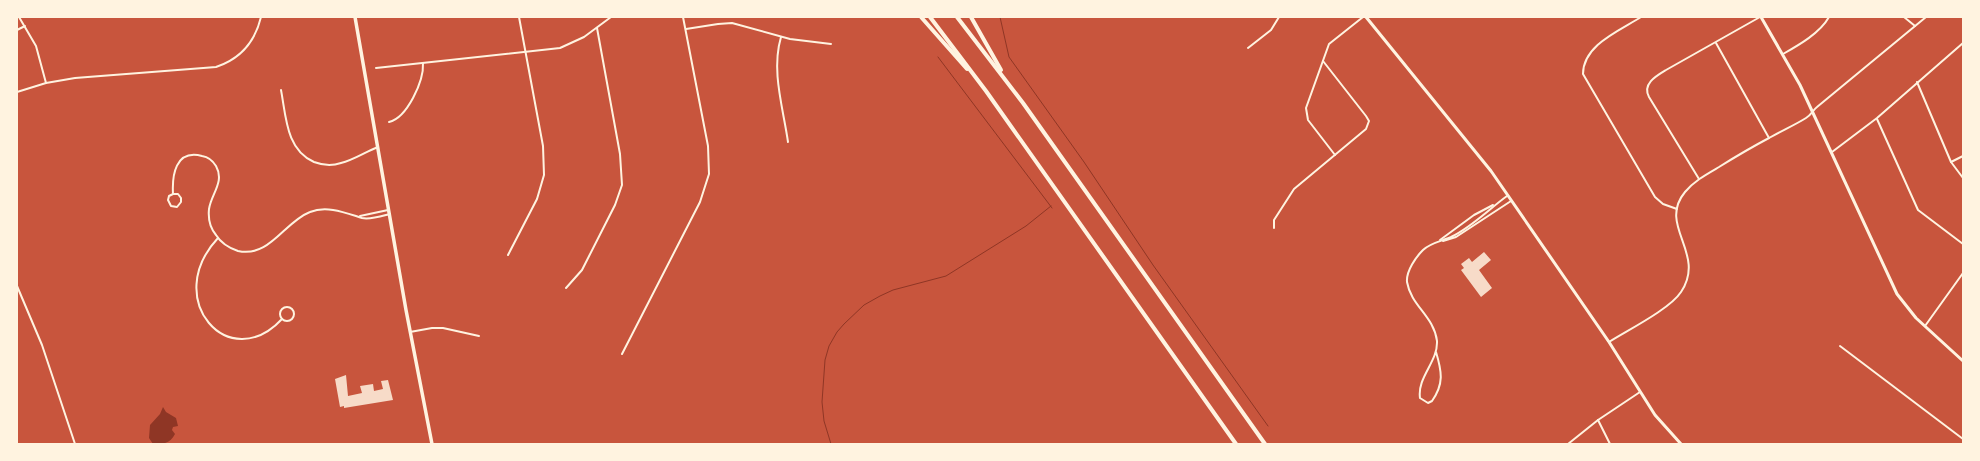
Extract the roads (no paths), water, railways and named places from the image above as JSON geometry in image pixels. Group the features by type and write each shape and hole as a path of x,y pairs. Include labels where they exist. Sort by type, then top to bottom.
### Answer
{"highway":[{"path":"355,17 410,332 432,444"},
{"path":"921,17 975,76"},
{"path":"930,17 975,76 1236,444"},
{"path":"957,17 1003,76 1265,444"},
{"path":"971,17 1003,76"}],"main road":[{"path":"1366,17 1491,171 1609,342 1660,422 1680,444"},
{"path":"1760,17 1783,54 1812,112 1894,287 1907,308 1963,361"}],"street":[{"path":"19,17 26,26 36,46 46,83"},
{"path":"17,92 46,83 75,78 216,67 231,61 245,50 255,35 261,17"},
{"path":"508,255 537,199 544,174 543,146 519,17"},
{"path":"376,68 525,52 568,45 597,28 611,17"},
{"path":"622,354 695,213 707,184 710,155 684,17"},
{"path":"1248,48 1271,30 1279,17"},
{"path":"1335,155 1308,120 1306,108 1329,44 1363,17"},
{"path":"1640,17 1593,49 1585,60 1583,74 1591,91 1655,197 1663,204 1677,209"},
{"path":"1699,180 1646,90 1649,83 1658,76 1760,17"},
{"path":"1783,54 1797,46 1824,25 1829,17"},
{"path":"1904,17 1915,26"},
{"path":"1609,342 1668,305 1681,293 1688,277 1690,264 1686,246 1677,228 1677,209 1685,192 1699,180 1807,117 1926,17"},
{"path":"686,29 719,24 732,24 781,37 832,44"},
{"path":"17,30 26,26"},
{"path":"566,288 582,270 615,205 622,185 620,154 597,28"},
{"path":"781,37 776,56 776,73 788,142"},
{"path":"1716,43 1769,138"},
{"path":"1831,153 1877,118 1963,43"},
{"path":"1274,228 1274,220 1294,189 1366,130 1369,120 1323,61"},
{"path":"389,122 398,119 407,107 421,80 423,63"},
{"path":"1917,82 1951,162 1963,178"},
{"path":"281,90 291,137 296,148 304,156 322,164 336,165 378,147"},
{"path":"1877,118 1918,210 1963,244"},
{"path":"173,194 173,174 180,161 190,156 198,155 212,162 217,168 219,180 210,203 209,216 212,228 218,238 232,249 250,252 267,246 301,217 314,210 328,209 370,218 389,212"},
{"path":"1951,162 1963,156"},
{"path":"173,194 178,194 181,198 181,202 177,207 171,206 168,203 169,196 173,194"},
{"path":"1438,242 1474,215 1494,205 1507,196"},
{"path":"1438,242 1456,238 1511,201"},
{"path":"1436,352 1419,389 1420,398 1428,403 1432,401 1441,385 1440,369 1436,352 1436,334 1433,324 1416,302 1407,281 1413,262 1424,248 1452,237 1484,215 1494,205"},
{"path":"360,216 389,212"},
{"path":"218,238 202,259 195,283 200,308 208,322 225,335 246,339 263,335 282,319"},
{"path":"1925,326 1963,273"},
{"path":"17,286 42,344 75,444"},
{"path":"287,307 293,310 295,315 293,319 289,321 282,319 280,313 283,309 287,307"},
{"path":"410,332 432,328 443,328 478,336"},
{"path":"1840,346 1963,439"},
{"path":"1568,444 1598,420 1640,392"},
{"path":"1598,420 1610,444"}],"waterway":[{"path":"1000,17 1009,57 1084,162 1153,265 1268,426"},
{"path":"938,57 1052,208"},
{"path":"831,444 824,421 822,402 825,360 829,346 837,332 844,324 864,305 880,296 893,290 946,276 1026,226 1051,206"}]}
